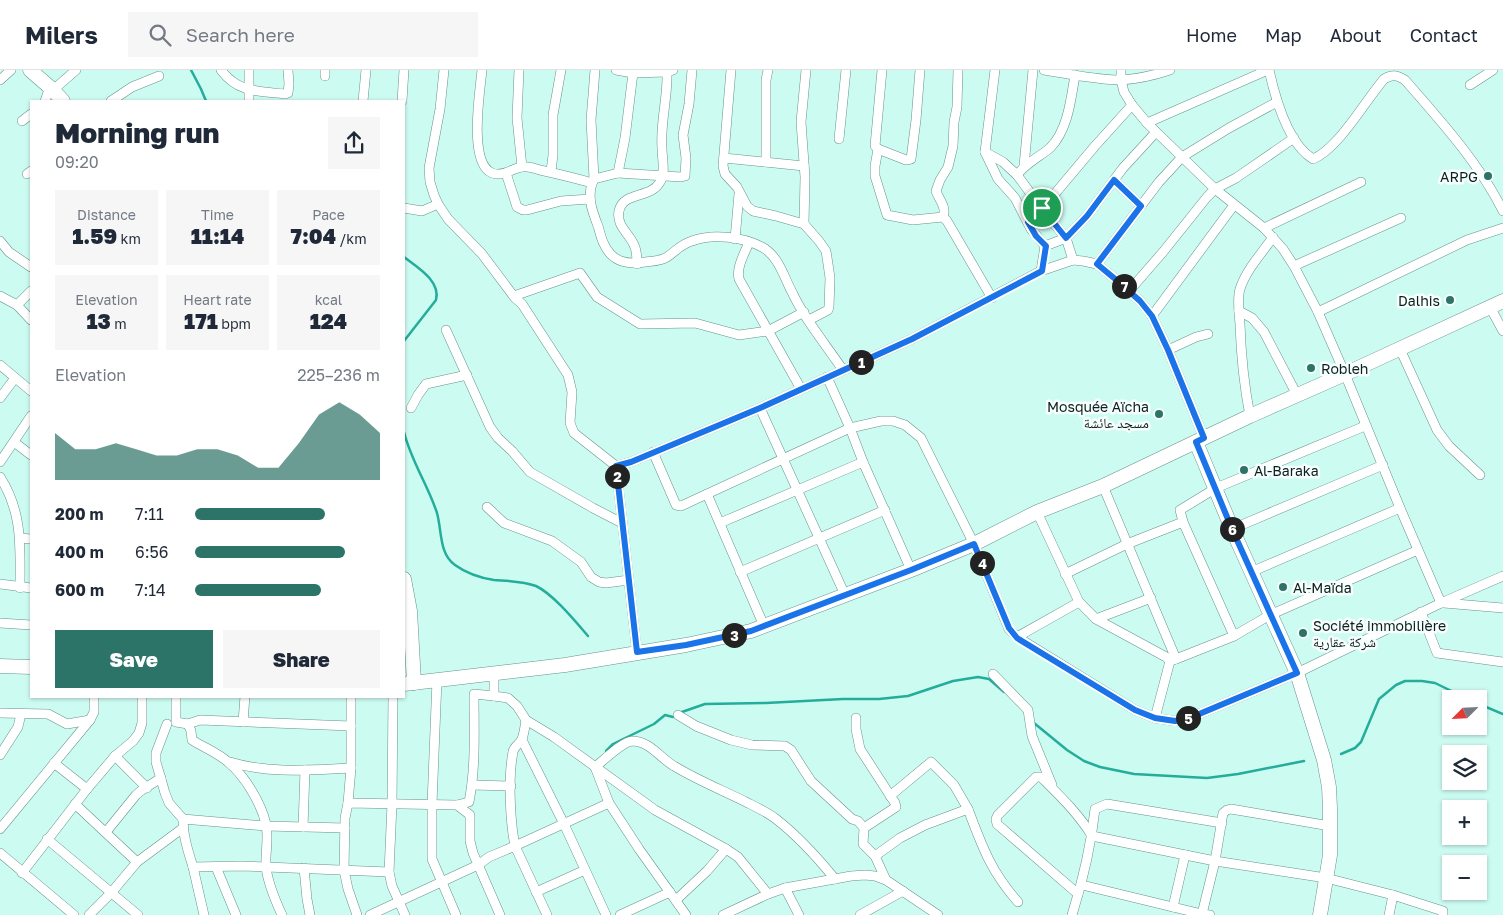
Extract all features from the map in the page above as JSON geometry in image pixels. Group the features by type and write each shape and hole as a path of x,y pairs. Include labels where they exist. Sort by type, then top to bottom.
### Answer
{"main road":[{"path":"30,70 49,93 61,100"},
{"path":"405,584 410,611 408,639 409,683 565,664 740,634 911,570 974,544 1038,512 1103,486 1250,416 1503,301"},
{"path":"1200,440 1232,529 1297,673 1324,760 1329,787 1330,855 1320,915"},
{"path":"0,666 30,667"}],"street":[{"path":"0,80 11,70"},
{"path":"49,93 76,70"},
{"path":"221,70 230,81 248,90 285,94 288,93 288,70"},
{"path":"248,100 249,70"},
{"path":"363,100 366,70"},
{"path":"402,100 404,70"},
{"path":"444,70 440,109 429,168 430,182 438,204 448,219 482,254 527,311 568,375 572,392 570,423 574,433 616,466 637,652"},
{"path":"482,70 478,145 484,166 494,174 506,173 522,167 551,171 593,181 618,173 685,176 686,165 683,135 692,70"},
{"path":"520,70 517,118 522,167"},
{"path":"551,171 553,115 561,70"},
{"path":"595,70 591,120 593,181 590,199 594,217 609,253 616,259 628,264 638,264 665,258 682,244 713,237 735,239 763,247 772,254 806,316 843,370"},
{"path":"616,70 632,74 670,71 662,144 663,175 655,189 626,200 619,210 619,222 635,246 638,264"},
{"path":"514,296 580,273 597,297 640,324 695,323 739,335 768,331 806,316 828,310 830,278 826,251 804,224 753,210 725,174 723,166 730,70"},
{"path":"766,162 766,80 768,70"},
{"path":"804,224 804,166 801,122 806,70"},
{"path":"839,139 846,70"},
{"path":"882,70 875,146 878,150 906,160 911,158 920,70"},
{"path":"943,217 945,213 944,207 936,191 948,167 953,146 958,70"},
{"path":"995,70 985,152 998,179 1015,198 1036,236 1046,246"},
{"path":"1024,166 1033,70"},
{"path":"1044,70 1069,73 1149,76 1170,70"},
{"path":"1147,123 1268,70 1277,102 1294,138 1306,155 1313,159 1340,137 1384,79 1391,75 1398,76 1405,80 1499,192 1503,211"},
{"path":"1470,85 1493,70"},
{"path":"1017,174 1024,166 1049,148 1059,137 1069,110 1069,73"},
{"path":"618,173 625,138 632,74"},
{"path":"1121,75 1124,92 1132,106 1147,123 1215,189 1264,228 1283,249 1294,266 1318,312 1441,602"},
{"path":"112,100 132,87 159,76"},
{"path":"1097,264 1159,182 1182,157 1229,128 1277,102"},
{"path":"1028,222 1132,106"},
{"path":"22,121 30,115"},
{"path":"1046,246 1066,238 1087,216 1123,168 1156,132"},
{"path":"1129,291 1215,189 1236,178 1294,138"},
{"path":"878,150 875,176 887,214 913,220 943,217"},
{"path":"985,152 1003,162 1017,174 1066,238 1073,260"},
{"path":"724,158 804,166"},
{"path":"506,173 517,207 523,210 561,201 590,199"},
{"path":"1114,180 1141,206"},
{"path":"1264,228 1361,182"},
{"path":"735,239 739,193"},
{"path":"405,208 422,211 438,204"},
{"path":"1152,316 1234,205"},
{"path":"943,217 992,298"},
{"path":"1294,266 1401,218"},
{"path":"1318,312 1467,240 1503,228"},
{"path":"1250,416 1244,386 1239,292 1244,279 1273,237"},
{"path":"0,241 9,252 30,265"},
{"path":"749,242 737,273 800,389"},
{"path":"1042,271 1046,246"},
{"path":"616,466 631,462 760,408 912,339 1042,271 1073,260 1097,264 1129,291 1152,316 1168,350 1200,440"},
{"path":"17,305 30,292"},
{"path":"0,296 17,305 30,319"},
{"path":"1490,307 1503,331"},
{"path":"1239,311 1252,318 1264,332 1298,395"},
{"path":"446,330 490,427 498,438 530,472 593,508 622,522"},
{"path":"1168,350 1196,337 1208,334"},
{"path":"1400,349 1437,430 1449,446 1480,475"},
{"path":"0,365 30,391"},
{"path":"411,408 426,384 467,375"},
{"path":"827,377 911,570"},
{"path":"0,398 16,378"},
{"path":"760,408 845,594"},
{"path":"0,462 30,418"},
{"path":"653,452 676,505 681,506 850,428 881,420 905,425 921,438 974,544 1009,628 1017,638 1135,710 1155,718 1175,721 1192,717 1297,673 1441,602 1503,576"},
{"path":"1234,636 1182,522 1180,510 1216,488 1365,426"},
{"path":"14,442 30,454"},
{"path":"720,523 863,462"},
{"path":"1232,529 1383,466"},
{"path":"0,477 17,515 20,538 20,588"},
{"path":"1103,486 1151,598 1173,660 1155,718"},
{"path":"707,494 764,626"},
{"path":"487,507 504,523 552,541 581,562 591,577 599,582 629,580"},
{"path":"1251,572 1400,508"},
{"path":"740,572 885,510"},
{"path":"1038,512 1078,602 1096,619 1173,660 1234,636 1270,614 1418,550"},
{"path":"1065,574 1127,544 1182,522"},
{"path":"20,538 30,539"},
{"path":"0,584 30,588"},
{"path":"1096,619 1151,598"},
{"path":"1017,638 1078,602"},
{"path":"1441,602 1503,608"},
{"path":"1421,612 1437,652 1503,662"},
{"path":"0,623 30,625"},
{"path":"494,673 494,696"},
{"path":"993,674 1028,710 1032,736 1054,790"},
{"path":"437,680 432,804 432,859 456,915"},
{"path":"348,803 457,805 469,802 474,750 474,694 508,698 517,706 526,720 554,737 655,810 726,848 738,857 768,894"},
{"path":"0,829 90,720 94,712 94,698"},
{"path":"22,872 75,804 116,756 139,733 142,723 142,698"},
{"path":"176,698 176,722 188,724 200,720 351,726"},
{"path":"243,722 246,698"},
{"path":"351,698 351,768 345,828 344,870 357,915"},
{"path":"393,698 392,804 388,872 392,886 406,915"},
{"path":"0,713 48,714 66,724 90,720"},
{"path":"0,755 18,727 21,714"},
{"path":"678,715 696,726 731,740 752,745 785,746 791,750 811,781 864,828 863,844 875,856 886,880"},
{"path":"856,718 860,749 895,802 896,807 864,828"},
{"path":"526,720 522,740 514,749 510,786 513,837 515,846 547,915"},
{"path":"167,724 156,752 156,762 169,803 183,823 184,838 204,915"},
{"path":"188,724 192,740 228,762 246,781 256,798 266,826 266,866 274,896 282,915"},
{"path":"522,740 564,824 606,915"},
{"path":"595,767 621,746 631,741 643,743 670,764 691,776 775,818 797,837 835,878"},
{"path":"116,756 147,788"},
{"path":"228,762 254,769 272,770 351,768"},
{"path":"890,796 931,762 954,785 968,809 985,854 1005,888 1018,902"},
{"path":"54,763 88,789"},
{"path":"595,767 608,802 686,915"},
{"path":"303,827 305,770"},
{"path":"1078,894 997,824 996,819 998,815 1036,777 1041,777 1054,790 1083,821 1092,836 1215,861 1326,878 1393,895 1443,911 1443,915"},
{"path":"106,832 136,795 161,778"},
{"path":"472,785 510,786"},
{"path":"370,915 608,802"},
{"path":"75,804 137,862"},
{"path":"1072,915 1082,885 1092,836 1095,809 1107,804 1222,823"},
{"path":"457,805 470,815 470,841 478,865 500,915"},
{"path":"875,856 900,838 925,825 968,809"},
{"path":"1082,885 1205,915 1223,813 1227,810 1232,809 1330,826"},
{"path":"89,915 112,893 137,862 183,823 345,828"},
{"path":"47,839 138,915"},
{"path":"676,900 707,871 726,848"},
{"path":"0,853 74,915"},
{"path":"1173,907 1185,855"},
{"path":"193,867 266,866 388,872"},
{"path":"216,867 236,915"},
{"path":"304,868 310,915"},
{"path":"536,892 584,870"},
{"path":"723,915 785,888 835,878 864,875 886,880 938,915"},
{"path":"785,888 799,915"},
{"path":"860,915 903,891"},
{"path":"620,915 670,892"},
{"path":"1389,915 1393,895"}],"waterway":[{"path":"191,70 206,100"},
{"path":"405,258 427,275 437,293 436,300 405,340"},
{"path":"405,436 437,513 442,542 446,555 450,560 464,570 479,576 536,586 556,601 588,636"},
{"path":"679,713 705,704 879,699 908,696 953,681 978,677 989,679 1004,692"},
{"path":"1341,754 1355,748 1361,742 1379,699 1396,685 1405,681 1422,681 1435,683 1449,690"},
{"path":"1488,708 1503,714"},
{"path":"606,751 613,744 654,724 665,715 675,716"},
{"path":"1034,723 1067,750 1084,761 1100,767 1134,774 1207,778 1304,761"}],"place":[{"name":"ARPG","path":"1488,176"},
{"name":"Dalhis","path":"1450,300"},
{"name":"Robleh","path":"1311,368"},
{"name":"Mosquée Aïcha مسجد عائشة","path":"1159,414"},
{"name":"Al-Baraka","path":"1244,470"},
{"name":"Al-Maïda","path":"1283,587"},
{"name":"Société immobilière شركة عقارية","path":"1303,633"}],"route":[{"path":"1114,180 1141,206 1097,264 1140,301 1152,316 1204,438 1196,442 1232,529 1297,673 1192,717 1175,721 1155,718 1135,710 1017,638 1009,628 974,544 751,631 686,645 637,652 616,466 631,462 760,408 912,339 1042,271 1046,246 1036,236 1028,222 1042,208 1066,238 1087,216 1114,180"}]}
